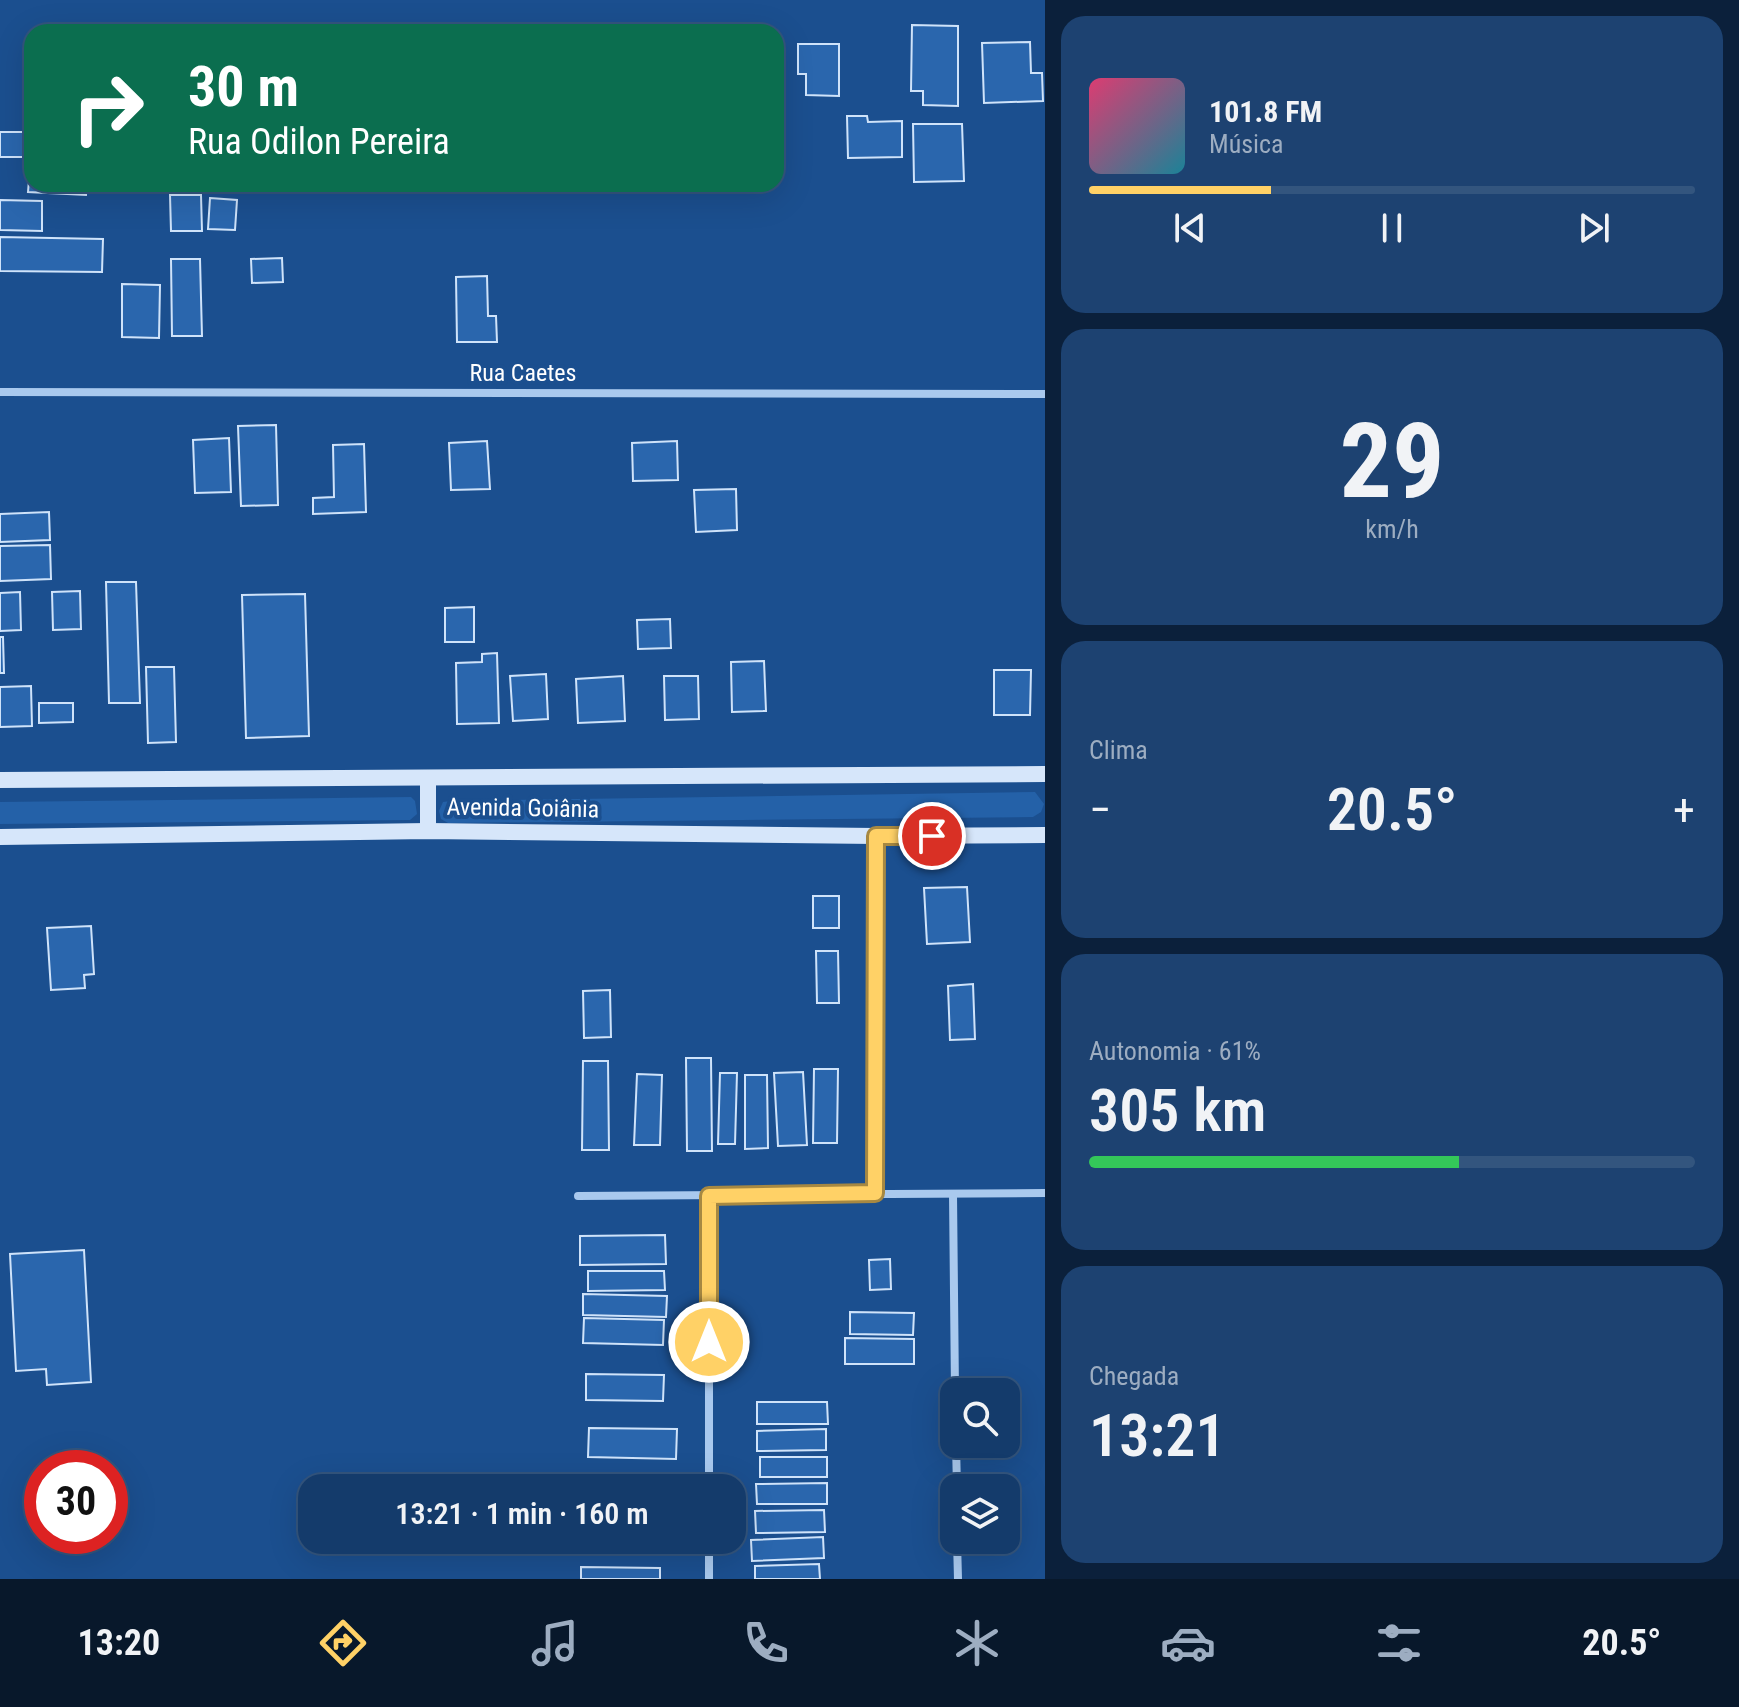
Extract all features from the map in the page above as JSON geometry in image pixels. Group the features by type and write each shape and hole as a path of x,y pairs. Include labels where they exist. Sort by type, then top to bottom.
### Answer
{"street":[{"name":"Rua Caetes","path":"0,392 1045,394"},
{"name":"Avenida Goiânia","path":"0,780 1045,774"},
{"path":"428,778 428,831"},
{"name":"Avenida Goiânia","path":"0,837 428,831 1045,835"},
{"path":"875,1193 876,836"},
{"path":"578,1196 1045,1193"},
{"path":"953,1194 955,1378"},
{"path":"709,1196 709,1474"},
{"path":"709,1554 709,1579"},
{"path":"957,1554 958,1579"}],"shaded area":[{"path":"1035,792 1044,804 1041,812 1033,817 448,823 441,819 439,811 443,802 450,801"},
{"path":"411,797 415,801 417,814 410,820 0,824 0,802"}],"building":[{"path":"912,25 958,26 958,106 923,105 923,91 911,91"},
{"path":"1030,42 1031,73 1042,73 1043,101 984,103 982,43"},
{"path":"798,44 839,44 839,96 806,95 806,74 798,74"},
{"path":"847,116 867,116 868,122 902,121 902,157 848,158"},
{"path":"913,124 962,124 964,181 914,182"},
{"path":"0,132 24,132 24,157 0,157"},
{"path":"28,192 86,192 86,195"},
{"path":"170,195 201,195 202,231 171,231"},
{"path":"210,198 237,200 235,230 208,229"},
{"path":"0,200 42,201 42,231 0,230"},
{"path":"0,237 103,239 102,272 0,271"},
{"path":"282,258 283,282 252,283 251,259"},
{"path":"171,259 200,259 202,336 172,336"},
{"path":"487,276 488,316 496,316 497,342 457,342 456,277"},
{"path":"122,284 160,285 159,338 122,337"},
{"path":"276,425 278,505 241,506 238,426"},
{"path":"229,438 231,492 195,493 193,440"},
{"path":"487,441 490,489 451,490 449,443"},
{"path":"677,441 678,480 633,481 632,443"},
{"path":"364,444 366,512 313,514 313,498 334,497 333,445"},
{"path":"736,489 737,530 696,532 694,490"},
{"path":"49,512 50,540 0,542 0,514"},
{"path":"50,545 51,579 0,581 0,546"},
{"path":"106,582 136,582 140,703 109,703"},
{"path":"80,591 81,629 53,630 52,592"},
{"path":"20,592 21,630 0,631 0,593"},
{"path":"305,594 309,736 246,738 242,595"},
{"path":"474,607 474,642 445,642 445,608"},
{"path":"670,619 671,648 638,649 637,620"},
{"path":"0,637 3,637 4,673 0,673"},
{"path":"497,653 499,723 457,724 456,663 482,662 482,654"},
{"path":"764,661 766,711 732,712 731,662"},
{"path":"146,667 174,667 176,742 148,743"},
{"path":"994,670 1031,670 1030,715 994,715"},
{"path":"546,674 548,719 513,721 510,676"},
{"path":"623,676 625,721 578,723 576,679"},
{"path":"664,676 698,676 699,719 665,720"},
{"path":"31,686 32,726 0,727 0,687"},
{"path":"39,703 73,703 73,722 39,723"},
{"path":"967,887 970,942 927,944 924,888"},
{"path":"813,896 839,896 839,928 813,928"},
{"path":"91,926 94,974 84,975 85,988 51,990 47,928"},
{"path":"816,951 838,951 839,1003 817,1003"},
{"path":"973,984 975,1039 950,1040 948,986"},
{"path":"610,990 611,1037 584,1038 583,991"},
{"path":"686,1058 711,1058 712,1151 687,1151"},
{"path":"583,1061 608,1061 609,1150 582,1150"},
{"path":"814,1069 838,1069 837,1143 813,1143"},
{"path":"803,1072 807,1145 778,1146 774,1073"},
{"path":"720,1073 737,1073 735,1144 718,1144"},
{"path":"637,1074 662,1075 660,1145 634,1145"},
{"path":"745,1075 767,1075 768,1148 745,1149"},
{"path":"665,1235 666,1264 580,1265 580,1236"},
{"path":"84,1250 91,1382 47,1385 46,1369 16,1371 10,1254"},
{"path":"890,1259 891,1289 870,1290 869,1260"},
{"path":"588,1271 664,1271 665,1290 588,1291"},
{"path":"583,1294 667,1296 666,1317 583,1315"},
{"path":"850,1312 914,1313 913,1335 850,1334"},
{"path":"584,1318 664,1320 663,1345 583,1343"},
{"path":"845,1338 914,1339 914,1364 845,1364"},
{"path":"586,1374 664,1375 663,1401 586,1400"},
{"path":"757,1402 827,1402 828,1424 757,1424"},
{"path":"589,1428 677,1429 676,1459 588,1457"},
{"path":"826,1429 826,1450 757,1451 757,1431"},
{"path":"760,1457 827,1457 827,1477 760,1477"},
{"path":"827,1483 827,1504 757,1504 756,1484"},
{"path":"824,1510 825,1532 756,1533 755,1511"},
{"path":"823,1537 824,1558 752,1561 751,1540"},
{"path":"819,1564 820,1579 755,1579 755,1566"},
{"path":"581,1567 660,1568 660,1579 581,1579"}],"route":[{"path":"709,1342 709,1196 875,1193 876,836 932,836"}]}
